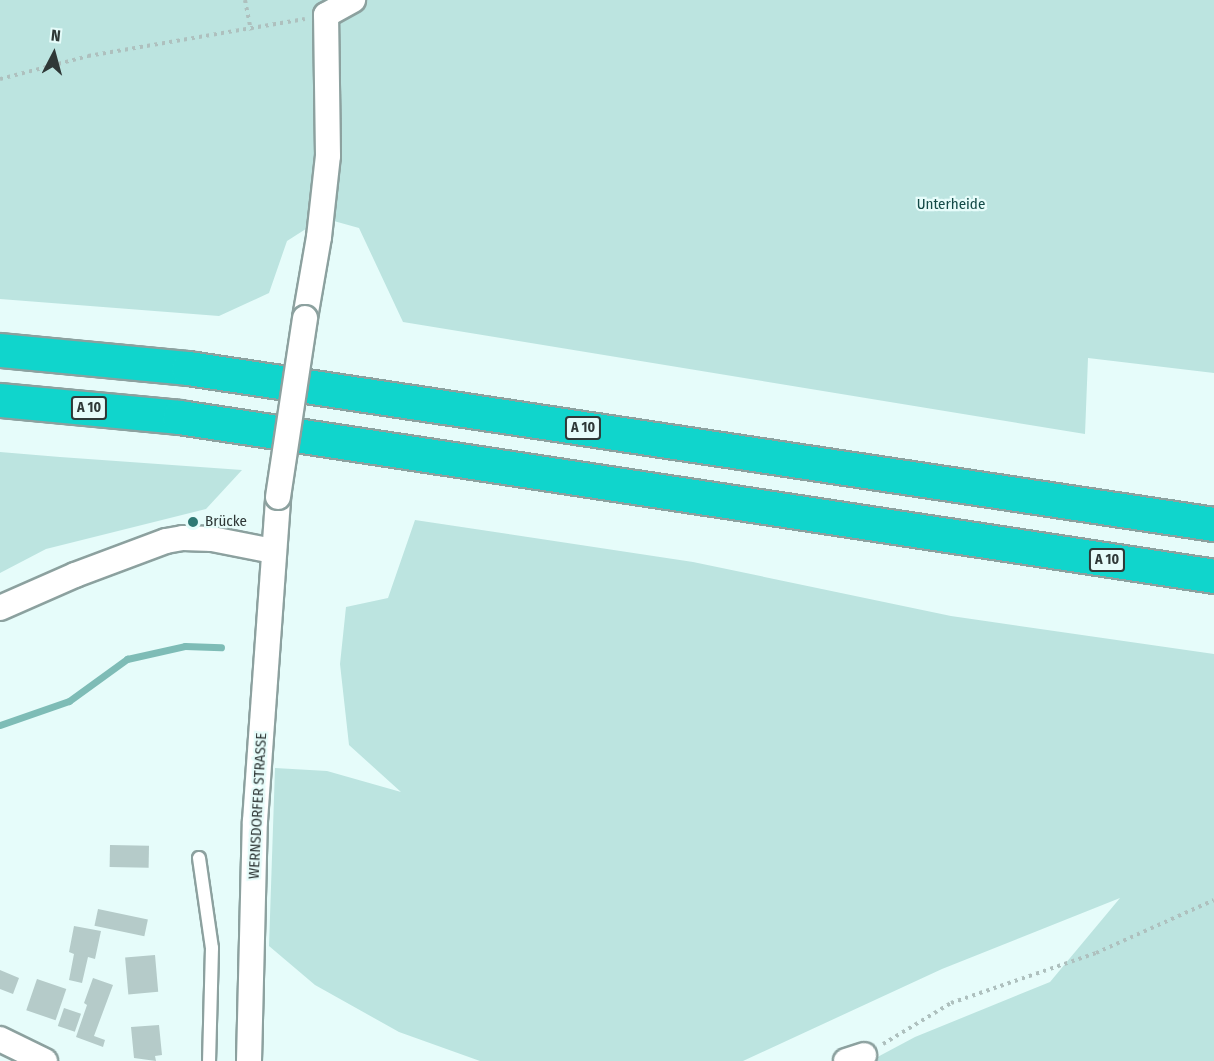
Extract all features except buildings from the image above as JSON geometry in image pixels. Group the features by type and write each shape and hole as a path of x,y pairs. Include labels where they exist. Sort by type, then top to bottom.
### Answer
{"highway":[{"name":"A 10","path":"0,350 188,368 1214,524"},
{"name":"A 10","path":"0,400 179,417 1214,576"}],"street":[{"path":"326,15 353,0"},
{"name":"WERNSDORFER STRASSE","path":"249,1061 255,821 272,603 273,551 278,497 319,237 328,156 326,15"},
{"path":"0,608 75,575 166,541 183,538 212,539 273,551"},
{"path":"0,1039 45,1061"}],"lane":[{"path":"199,858 212,948 209,1061"}],"path":[{"path":"244,0 251,30"},
{"path":"0,79 88,56 251,30 326,15"},
{"path":"859,1059 951,1003 1096,953 1214,900"}],"green space":[{"name":"Unterheide","path":"0,0 1214,0 1214,373 1088,358 1085,434 403,322 359,228 323,218 287,241 269,293 219,316 0,299"},
{"path":"0,452 242,470 206,509 46,549 0,573"},
{"path":"415,520 693,562 951,616 1214,654 1214,1061 870,1061 915,1037 1050,982 1120,898 942,969 743,1061 480,1061 399,1032 315,985 269,946 275,768 327,771 401,792 349,745 340,664 346,607 388,598"}],"waterway":[{"path":"0,725 69,701 127,659 185,646 221,647"}],"place":[{"name":"Brücke","path":"193,522"}]}
